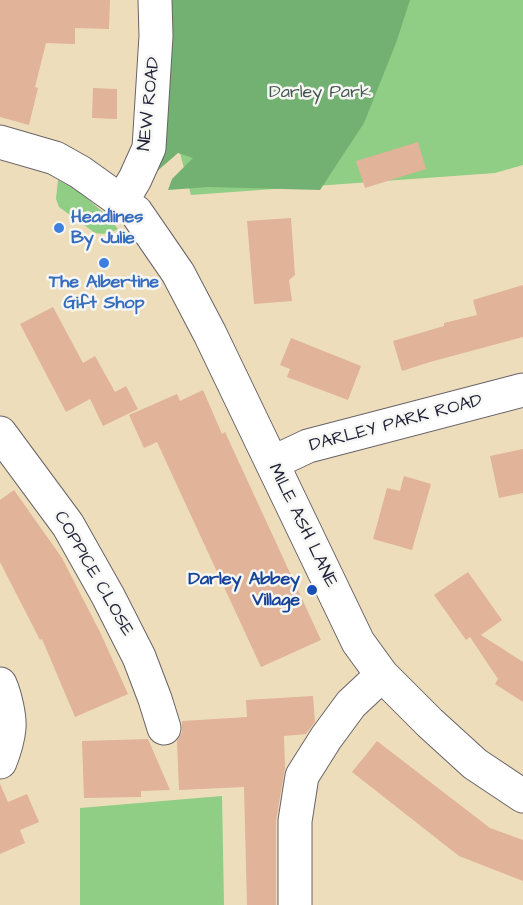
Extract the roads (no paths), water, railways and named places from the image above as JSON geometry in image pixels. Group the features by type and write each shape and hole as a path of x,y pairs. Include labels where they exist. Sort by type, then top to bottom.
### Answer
{"street":[{"name":"NEW ROAD","path":"129,206 135,179 149,148 156,36 155,0"},
{"path":"0,142 55,158 80,172 129,206"},
{"name":"MILE ASH LANE","path":"129,206 178,273 210,334 358,642 382,675 430,723 476,764 523,796"},
{"name":"DARLEY PARK ROAD","path":"272,463 308,446 523,390"},
{"name":"COPPICE CLOSE","path":"0,433 68,525 108,596 139,657 164,728"},
{"path":"295,905 295,821 302,776 351,704 382,675"},
{"path":"0,684 9,727 0,762"}],"place":[{"name":"Headlines By Julie","path":"59,228"},
{"name":"The Albertine Gift Shop","path":"104,263"},
{"name":"Darley Abbey Village","path":"312,590"}],"park label":[{"name":"Darley Park","path":"320,93"}]}
